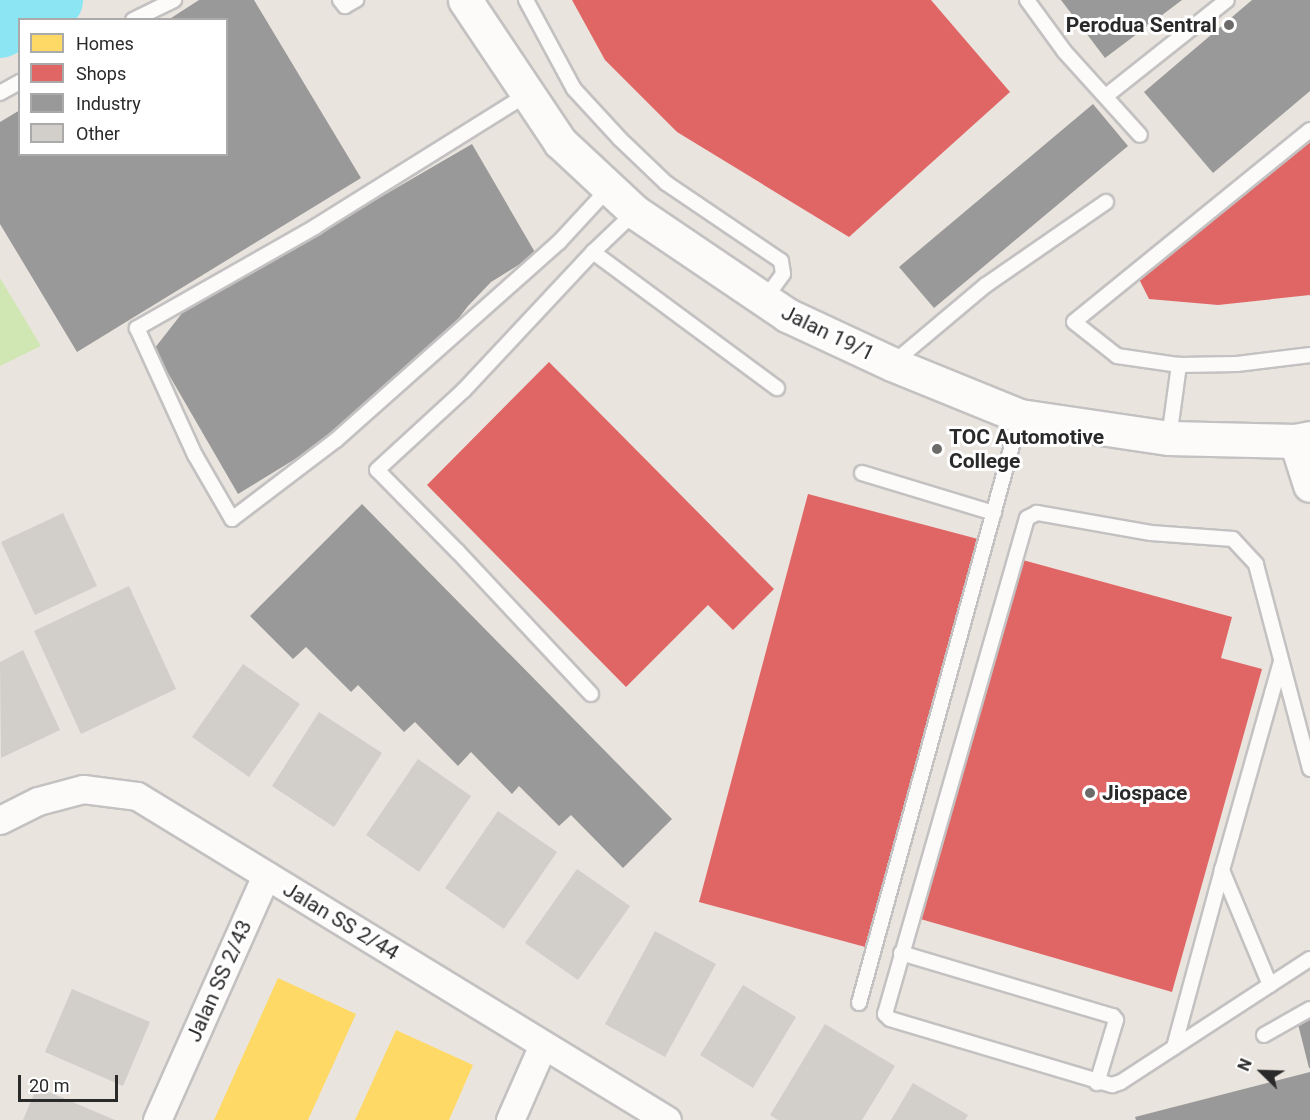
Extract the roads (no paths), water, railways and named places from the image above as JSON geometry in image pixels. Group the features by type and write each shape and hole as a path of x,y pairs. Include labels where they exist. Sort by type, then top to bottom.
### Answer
{"main road":[{"name":"Jalan 19/1","path":"465,0 526,95 560,142 635,212 787,315 892,364 1020,416 1169,438 1303,440"},
{"path":"1303,440 1310,485"}],"street":[{"name":"Jalan SS 2/44","path":"0,820 38,801 83,789 137,796 667,1120"},
{"name":"Jalan SS 2/43","path":"157,1120 266,875"},
{"path":"510,1120 543,1045"}],"lane":[{"path":"137,18 174,0"},
{"path":"340,0 345,6 356,0"},
{"path":"526,0 574,89 620,139 666,183 781,261 783,274 764,300"},
{"path":"1027,0 1064,51 1140,135"},
{"path":"1106,96 1227,0"},
{"path":"0,93 18,83"},
{"path":"526,95 315,227 137,328 195,455 232,519 336,440 559,242 609,188"},
{"path":"1310,130 1074,322 1116,356 1179,365 1237,364 1310,355"},
{"path":"892,364 986,285 1106,202"},
{"path":"591,694 458,552 377,470 464,390 592,252 635,212"},
{"path":"592,252 777,388"},
{"path":"1169,438 1179,365"},
{"path":"859,1003 1020,416"},
{"path":"862,473 994,513"},
{"path":"1310,770 1256,564 1233,539 1151,533 1037,513 1027,518 885,1007 885,1014 890,1019 1097,1083 1112,1085 1121,1082 1310,959"},
{"path":"1174,1047 1281,660"},
{"path":"1222,870 1270,985"},
{"path":"901,953 1113,1016 1116,1020 1097,1083"},
{"path":"1264,1035 1310,1009"}],"waterway":[{"path":"19,18 53,0"},
{"path":"0,28 18,18"}],"place":[{"name":"Perodua Sentral","path":"1229,25"},
{"name":"TOC Automotive College","path":"937,449"},
{"name":"Jiospace","path":"1090,793"}]}
